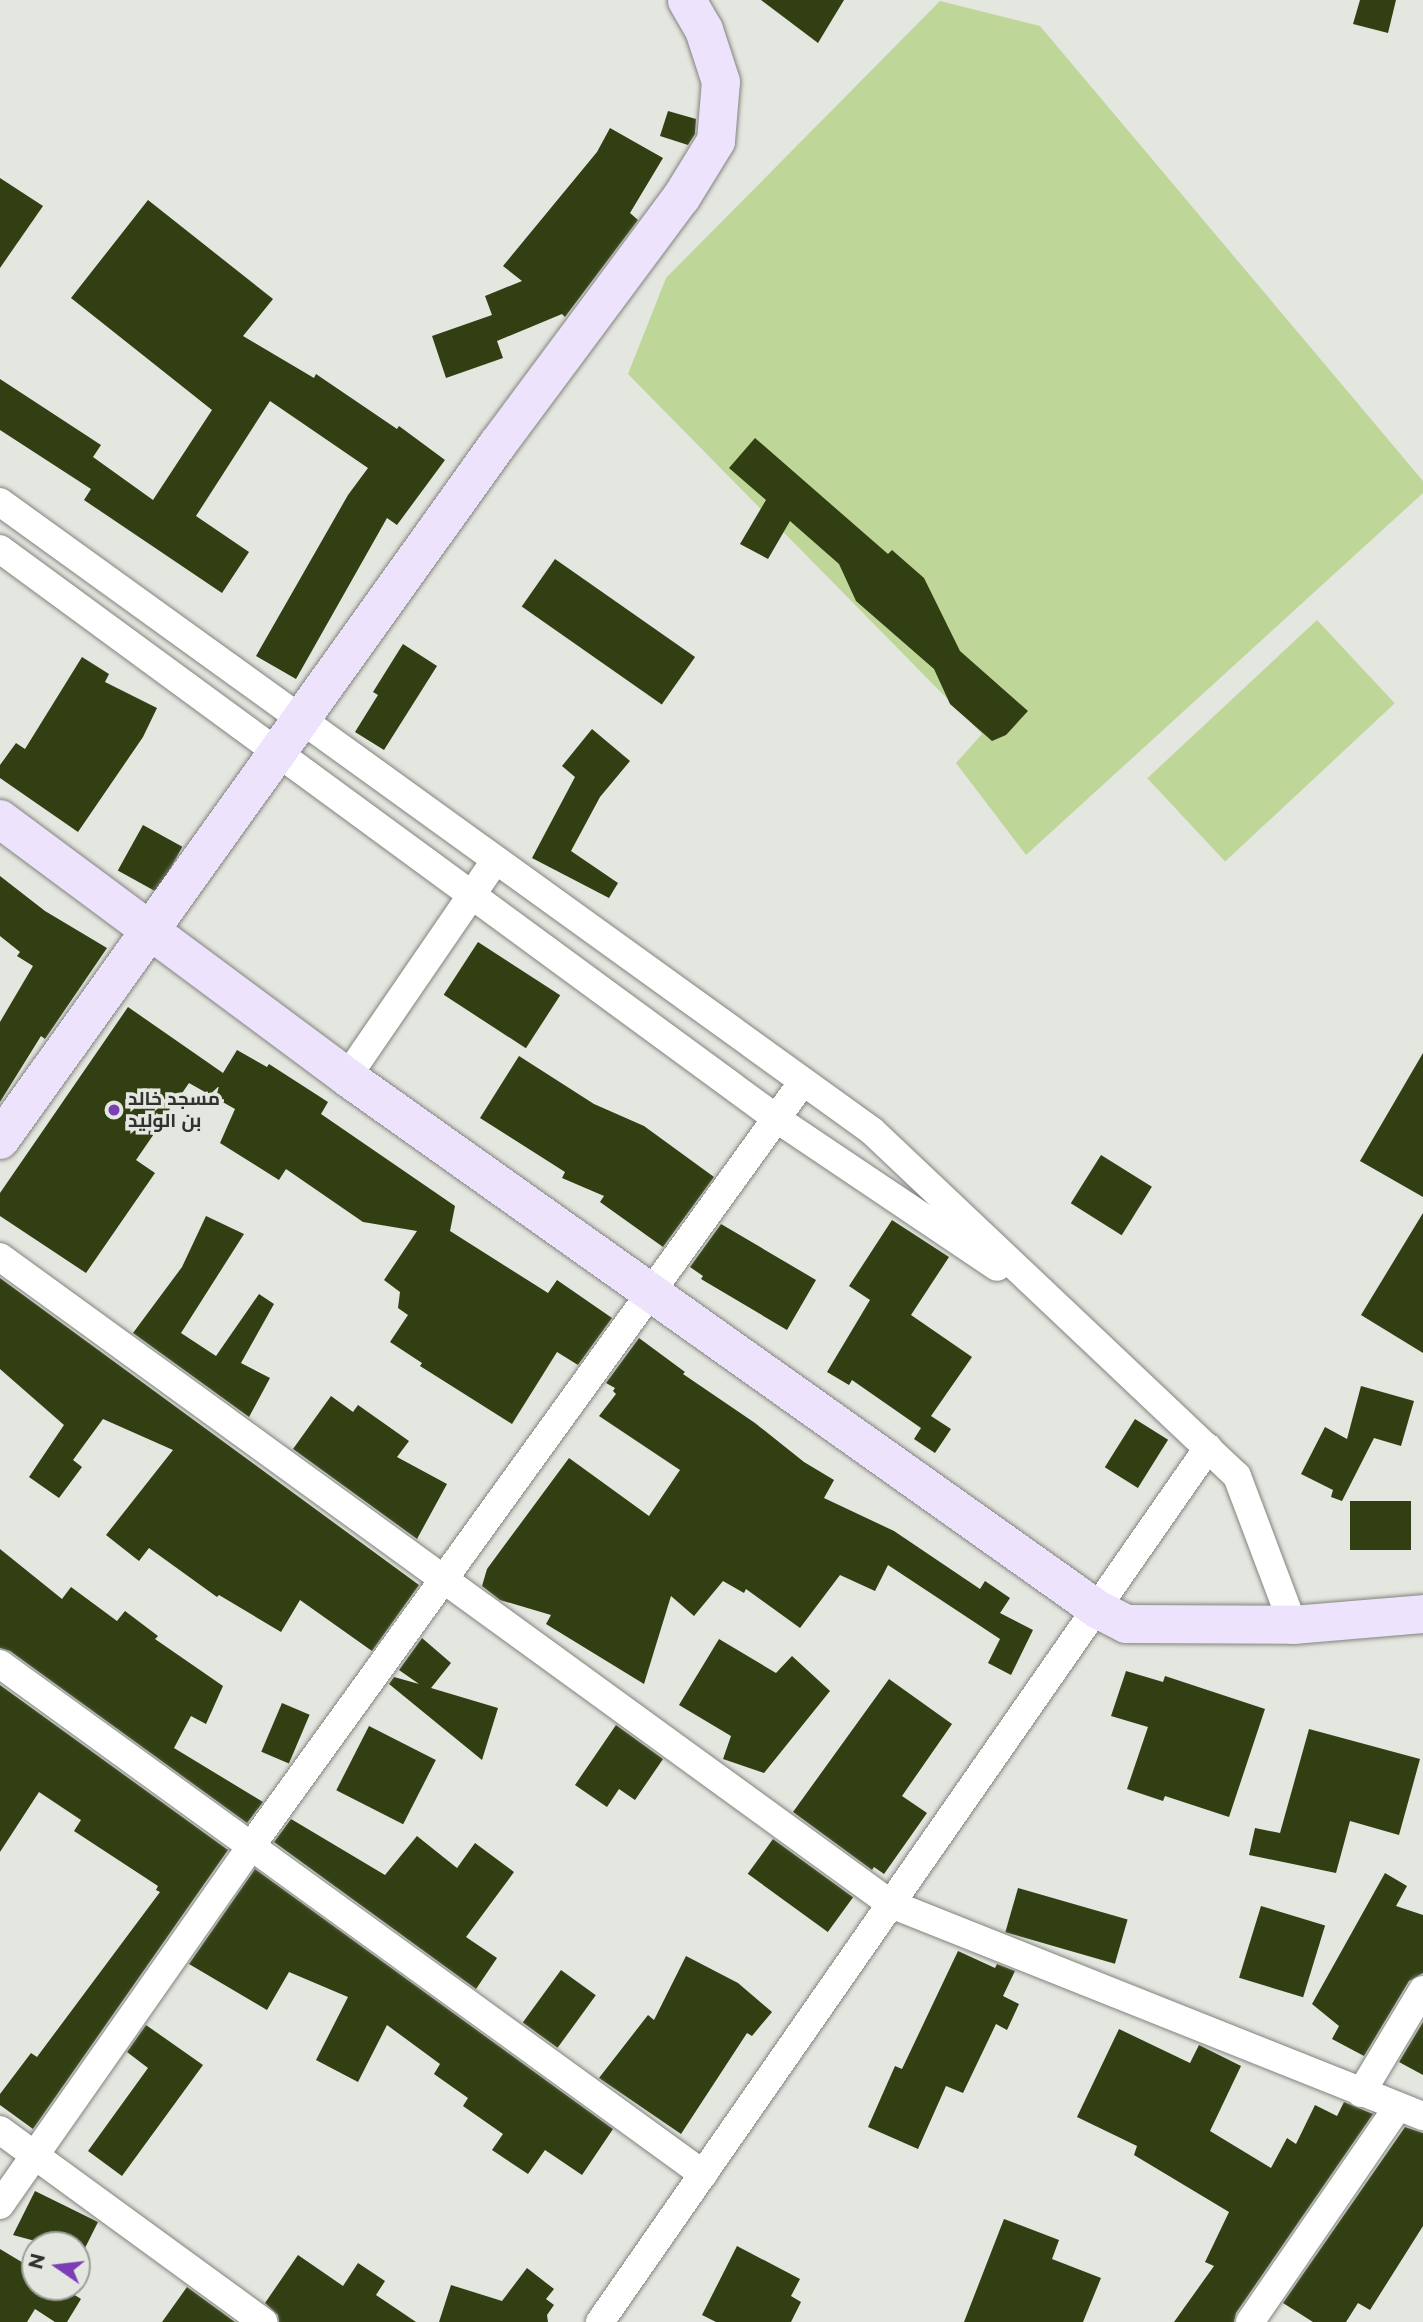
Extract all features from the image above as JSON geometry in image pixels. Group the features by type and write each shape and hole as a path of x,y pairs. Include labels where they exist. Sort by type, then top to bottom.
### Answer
{"street":[{"path":"0,1140 498,444 681,198 716,141 721,82 704,30 687,0"},
{"path":"0,502 872,1131 1237,1476 1293,1625"},
{"path":"0,549 777,1119 1067,1315"},
{"path":"0,819 347,1077 1097,1609 1126,1625 1293,1625 1423,1614"},
{"path":"347,1077 495,861"},
{"path":"0,2205 251,1846 802,1083"},
{"path":"0,1257 891,1904 1410,2112 1250,2322"},
{"path":"600,2322 1208,1448"},
{"path":"0,1664 703,2174"},
{"path":"1361,2093 1423,1990"},
{"path":"0,2130 263,2322"}],"green space":[{"path":"940,1 1040,26 1423,481 1423,493 1026,855 956,763 982,734 628,374 666,278"},
{"path":"1317,620 1395,703 1225,862 1147,778"}],"building":[{"path":"761,0 844,0 818,43"},
{"path":"1360,0 1396,0 1388,33 1353,24"},
{"path":"668,111 696,119 695,134 688,145 660,136"},
{"path":"610,128 663,158 630,213 638,220 565,317 562,314 497,341 503,358 446,378 432,336 492,315 485,296 522,281 503,266 597,152"},
{"path":"0,178 43,206 0,268"},
{"path":"148,200 273,299 243,336 314,378 316,374 397,429 399,426 445,460 397,525 387,518 296,679 256,656 348,495 368,468 270,401 196,516 249,552 222,593 84,500 91,489 0,430 0,379 101,445 93,457 153,500 212,410 71,298"},
{"path":"755,438 888,554 892,550 924,578 960,651 1028,711 1006,735 992,741 950,704 934,669 856,601 839,564 790,521 768,559 740,544 766,500 729,468"},
{"path":"555,559 695,657 662,705 522,607"},
{"path":"403,644 437,666 384,750 355,732 378,695 373,692"},
{"path":"82,657 109,674 105,682 157,708 143,737 78,832 0,778 0,765 16,743 25,749"},
{"path":"592,729 630,761 600,797 571,851 618,883 609,898 532,858 575,777 562,766"},
{"path":"143,825 182,847 157,892 118,870"},
{"path":"0,876 45,911 107,948 45,1039 41,1036 0,1102 0,1022 33,966 17,956 20,952 0,936"},
{"path":"478,942 560,995 526,1048 444,995"},
{"path":"128,1007 223,1073 237,1050 267,1067 269,1064 328,1102 321,1114 455,1206 450,1231 548,1293 557,1280 612,1318 578,1365 557,1352 512,1424 420,1366 422,1363 390,1342 408,1315 398,1308 400,1292 384,1280 417,1231 363,1222 286,1169 279,1180 220,1143 235,1109 189,1083 136,1160 155,1173 86,1273 0,1216 0,1193"},
{"path":"1423,1053 1423,1197 1360,1161"},
{"path":"519,1056 594,1104 644,1126 714,1177 663,1247 600,1202 604,1196 562,1178 565,1172 480,1118"},
{"path":"1101,1155 1152,1187 1122,1235 1071,1203"},
{"path":"1423,1213 1423,1353 1361,1315"},
{"path":"206,1216 244,1234 181,1333 216,1356 259,1294 274,1304 241,1363 270,1378 249,1417 133,1333 182,1267"},
{"path":"892,1220 949,1257 911,1315 972,1357 931,1416 951,1429 935,1453 914,1439 921,1428 852,1380 849,1385 827,1372 870,1300 849,1286"},
{"path":"721,1224 816,1280 787,1330 701,1279 703,1276 690,1267"},
{"path":"0,1278 419,1585 372,1651 300,1600 281,1632 219,1595 217,1597 149,1548 139,1561 106,1535 173,1450 103,1419 73,1460 82,1467 59,1498 29,1477 64,1425 0,1369"},
{"path":"639,1338 685,1372 683,1374 755,1423 804,1462 834,1480 824,1498 894,1531 980,1589 985,1581 1010,1598 1000,1613 1033,1630 1011,1675 988,1663 1000,1639 888,1565 875,1591 840,1575 800,1628 746,1589 744,1593 723,1581 694,1616 671,1596 644,1684 546,1624 551,1615 500,1600 482,1586 487,1569 569,1458 649,1516 680,1470 599,1416 616,1394 613,1391 615,1388 606,1383"},
{"path":"1361,1386 1414,1401 1401,1446 1374,1438 1342,1501 1331,1497 1333,1490 1301,1474 1325,1427 1347,1439"},
{"path":"331,1396 353,1412 358,1405 409,1441 397,1457 447,1484 417,1539 293,1449"},
{"path":"1135,1419 1168,1440 1138,1488 1105,1467"},
{"path":"1350,1501 1411,1501 1411,1550 1350,1550"},
{"path":"0,1549 62,1599 71,1587 117,1621 125,1611 158,1636 155,1639 223,1686 206,1724 191,1716 174,1748 263,1802 247,1823 10,1651 0,1648"},
{"path":"422,1638 451,1663 431,1688 498,1708 482,1760 389,1684 394,1677 419,1684 399,1670"},
{"path":"719,1639 776,1673 792,1656 830,1691 764,1773 723,1759 731,1736 679,1705"},
{"path":"1126,1671 1163,1682 1165,1676 1265,1709 1229,1817 1165,1796 1163,1801 1127,1789 1148,1727 1111,1716"},
{"path":"889,1679 952,1724 902,1796 927,1813 884,1874 874,1867 872,1870 793,1812"},
{"path":"0,1685 228,1850 33,2129 0,2105 0,2094 31,2053 37,2057 160,1892 156,1890 158,1886 74,1831 81,1820 39,1792 0,1852"},
{"path":"282,1703 310,1715 289,1764 261,1752"},
{"path":"616,1725 663,1759 635,1800 619,1789 607,1807 575,1785"},
{"path":"369,1726 436,1760 403,1824 336,1790"},
{"path":"1309,1729 1420,1759 1399,1835 1350,1821 1336,1873 1249,1855 1255,1828 1280,1833"},
{"path":"291,1819 385,1875 417,1836 457,1868 475,1843 514,1872 466,1937 497,1958 476,1989 274,1842"},
{"path":"773,1839 853,1897 828,1932 748,1874"},
{"path":"255,1869 613,2129 582,2175 545,2150 528,2174 492,2150 503,2134 463,2106 468,2098 434,2074 440,2064 387,2025 358,2082 316,2060 348,1997 289,1972 267,2010 189,1964"},
{"path":"1385,1873 1407,1886 1396,1906 1423,1915 1423,1973 1409,1981 1364,2056 1332,2039 1339,2026 1312,2004"},
{"path":"1018,1888 1128,1919 1115,1964 1005,1932"},
{"path":"1261,1906 1325,1926 1303,1997 1239,1978"},
{"path":"958,1951 995,1968 997,1964 1015,1971 1003,1996 1019,2004 1007,2030 996,2024 963,2093 946,2086 918,2149 868,2127 895,2066 902,2069"},
{"path":"686,1956 738,1983 772,2012 752,2036 747,2033 681,2134 599,2078 648,2015 654,2020"},
{"path":"561,1970 596,1995 558,2048 523,2023"},
{"path":"1423,2022 1423,2075 1399,2062"},
{"path":"146,2025 203,2065 122,2176 88,2151 148,2068 127,2052"},
{"path":"1119,2029 1190,2063 1199,2045 1241,2066 1210,2131 1271,2168 1287,2138 1296,2144 1315,2105 1337,2116 1344,2102 1373,2114 1236,2313 1234,2322 1174,2322 1214,2266 1205,2262 1229,2212 1134,2155 1137,2146 1077,2117"},
{"path":"1405,2127 1423,2133 1423,2226 1370,2310 1358,2303 1346,2322 1313,2322 1283,2303"},
{"path":"35,2191 98,2222 91,2236 91,2231 21,2231 21,2237 13,2235"},
{"path":"1004,2219 1059,2240 1052,2259 1101,2278 1083,2322 964,2322"},
{"path":"737,2246 800,2279 791,2296 801,2302 791,2322 716,2322 702,2315"},
{"path":"0,2249 21,2262 21,2301 80,2301 67,2322 55,2322 35,2309 27,2322 0,2322"},
{"path":"298,2255 343,2286 358,2263 385,2281 376,2295 416,2322 279,2322 278,2315 265,2303"},
{"path":"527,2268 554,2289 546,2299 554,2305 547,2315 548,2322 439,2322 451,2285 502,2301"},
{"path":"187,2287 235,2322 162,2322"}],"place":[{"name":"مسجد خالد بن الوليد","path":"114,1110"}]}
